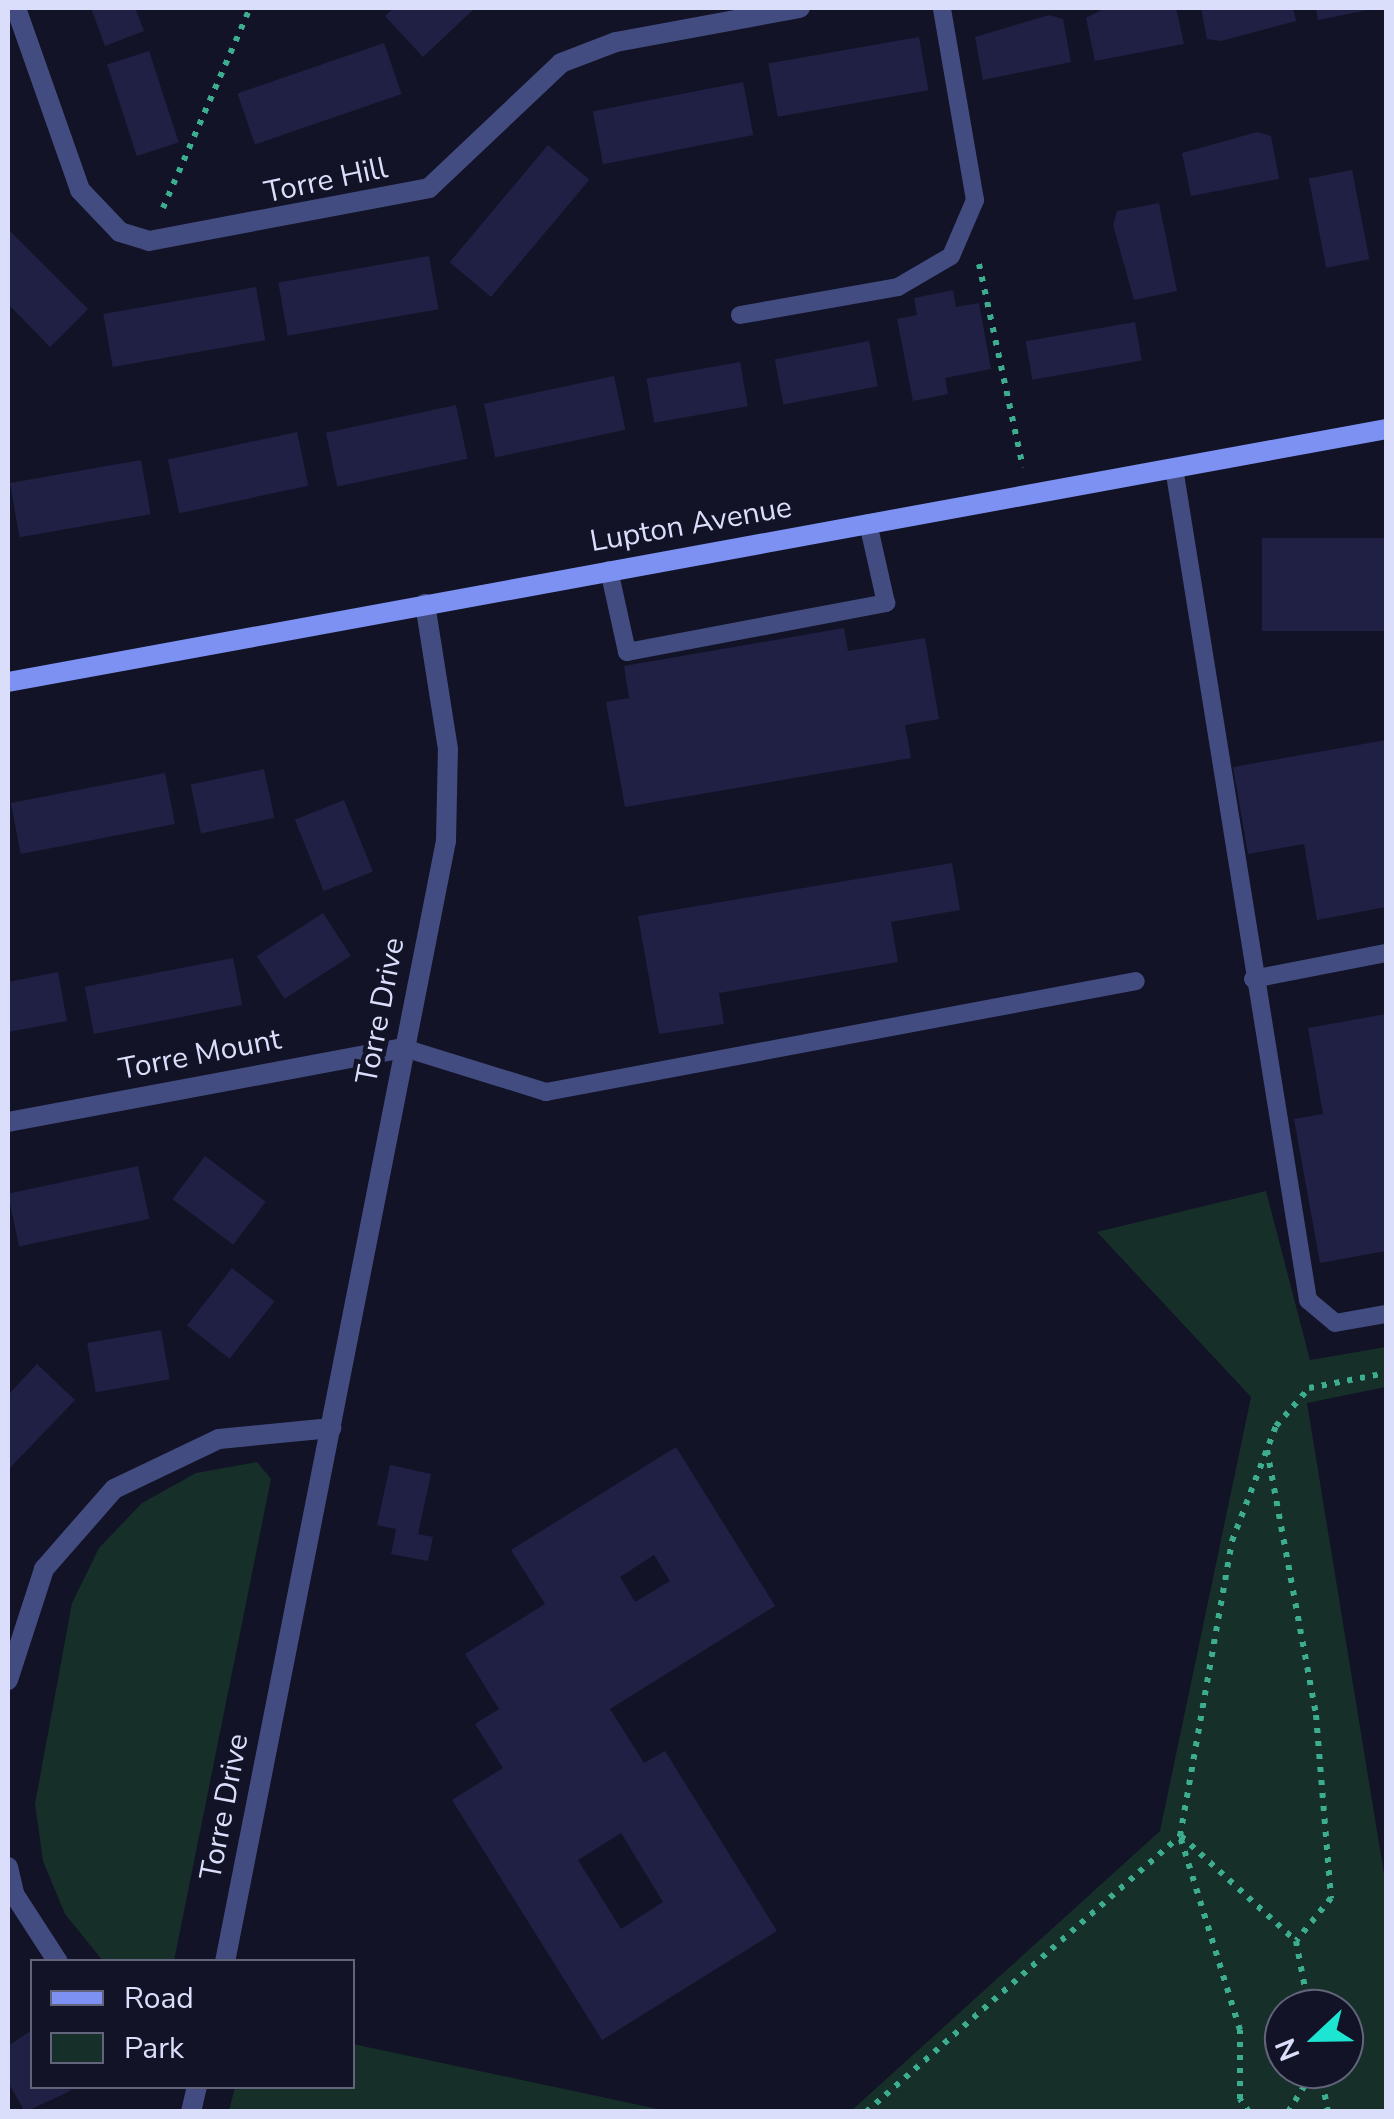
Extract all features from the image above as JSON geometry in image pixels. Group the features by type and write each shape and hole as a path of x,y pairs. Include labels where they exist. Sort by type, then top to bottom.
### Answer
{"street":[{"name":"Torre Hill","path":"149,241 429,188 561,63 616,42 800,8"},
{"path":"16,22 80,190 120,232 149,241"},
{"name":"Lupton Avenue","path":"8,682 1386,430"},
{"name":"Torre Drive","path":"226,1959 331,1428 450,793 426,604"},
{"name":"Torre Mount","path":"8,1122 404,1048"},
{"path":"8,1680 44,1569 114,1489 218,1439 331,1428"},
{"path":"8,1866 14,1894 56,1959"}],"lane":[{"path":"740,316 912,282 951,256 967,230 975,200 942,8"},
{"path":"1174,468 1252,979 1308,1300 1335,1324 1386,1314"},
{"path":"609,570 627,652 886,603 868,524"},
{"path":"1252,979 1386,952"},
{"path":"404,1048 546,1092 1136,981"}],"path":[{"path":"149,241 250,8"},
{"path":"967,230 1018,442"},
{"path":"1249,2112 1240,2099 1240,2030 1180,1836 1232,1542 1267,1450 1309,1388 1386,1374"},
{"path":"1267,1450 1316,1714 1331,1898 1296,1941"},
{"path":"1180,1836 1296,1941 1305,1989"},
{"path":"866,2112 1180,1836"},
{"path":"1288,2112 1304,2089"}],"green space":[{"path":"1266,1191 1310,1360 1386,1347 1386,1387 1307,1403 1386,1886 1386,2111 851,2111 1160,1831 1251,1397 1097,1232"},
{"path":"257,1462 271,1479 174,1959 101,1959 65,1914 43,1861 35,1804 72,1603 99,1548 142,1503 196,1473"},
{"path":"355,2044 667,2111 229,2111 234,2089 355,2089"}],"building":[{"path":"91,8 135,8 144,31 105,46"},
{"path":"394,8 475,8 423,57 385,16"},
{"path":"1106,8 1176,8 1184,44 1095,61 1086,18"},
{"path":"1201,8 1293,8 1296,21 1221,41 1207,39"},
{"path":"1316,8 1373,8 1373,9 1318,20"},
{"path":"1049,15 1063,19 1071,62 983,80 975,37"},
{"path":"919,37 928,90 778,117 768,64"},
{"path":"384,43 402,94 255,145 237,93"},
{"path":"149,51 179,142 137,156 107,65"},
{"path":"743,82 753,135 603,164 593,111"},
{"path":"1257,132 1271,136 1279,179 1191,196 1182,153"},
{"path":"548,145 589,180 491,297 450,262"},
{"path":"1352,170 1369,259 1326,268 1309,178"},
{"path":"1159,203 1177,291 1134,300 1113,225 1117,211"},
{"path":"8,229 88,309 50,347 8,304"},
{"path":"429,256 438,309 288,336 278,283"},
{"path":"256,287 265,340 113,367 103,314"},
{"path":"953,290 956,307 979,303 991,369 945,378 948,394 913,401 897,319 917,315 914,298"},
{"path":"1135,322 1142,360 1032,380 1026,341"},
{"path":"869,341 878,386 784,404 775,359"},
{"path":"740,362 748,406 654,423 646,378"},
{"path":"614,376 625,430 495,457 484,404"},
{"path":"456,405 467,459 337,486 326,433"},
{"path":"297,432 308,486 179,513 168,459"},
{"path":"141,460 151,514 20,537 10,483"},
{"path":"1262,538 1386,538 1386,631 1262,631"},
{"path":"844,628 848,651 925,638 939,719 905,725 911,758 625,807 606,702 629,698 624,666"},
{"path":"1386,740 1386,907 1317,920 1304,844 1248,854 1233,767"},
{"path":"264,769 274,818 201,834 191,785"},
{"path":"165,773 175,824 21,854 11,803"},
{"path":"344,800 373,871 324,891 295,820"},
{"path":"952,863 960,910 891,922 898,962 719,993 724,1024 659,1034 638,916"},
{"path":"323,913 351,956 285,999 257,956"},
{"path":"233,958 242,1005 94,1034 85,987"},
{"path":"58,972 67,1021 8,1032 8,982"},
{"path":"1386,1014 1386,1251 1320,1263 1294,1119 1323,1114 1308,1028"},
{"path":"205,1156 266,1202 233,1245 173,1199"},
{"path":"138,1166 149,1219 19,1246 8,1194"},
{"path":"232,1268 275,1301 230,1359 187,1326"},
{"path":"161,1330 170,1379 96,1392 87,1343"},
{"path":"37,1364 75,1400 8,1470 8,1395"},
{"path":"676,1447 775,1606 610,1709 644,1763 665,1751 777,1931 602,2040 452,1800 503,1768 475,1724 499,1709 465,1654 545,1604 511,1550","holes":["654,1555 670,1581 635,1602 620,1577","621,1833 663,1902 621,1929 578,1860"]},
{"path":"390,1465 431,1474 418,1534 433,1537 428,1561 391,1554 396,1529 377,1525"},
{"path":"30,2031 30,2089 72,2090 25,2112 8,2082 8,2046"}]}
